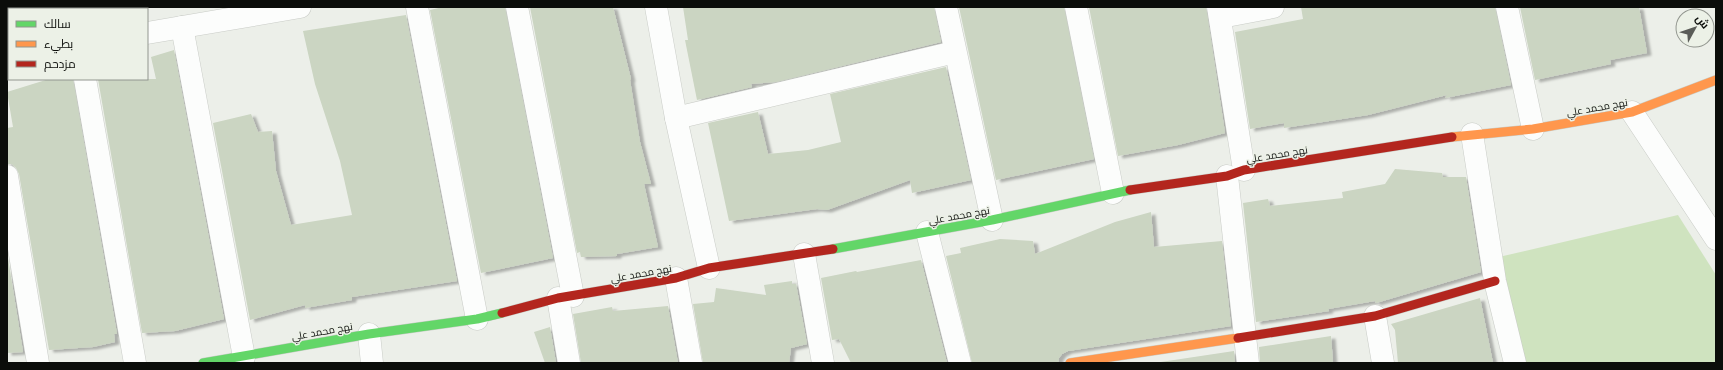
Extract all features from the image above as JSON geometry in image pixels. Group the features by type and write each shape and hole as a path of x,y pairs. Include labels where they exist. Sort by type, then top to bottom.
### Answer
{"street":[{"path":"148,33 300,7"},
{"path":"417,7 477,319"},
{"path":"518,7 566,297 569,363"},
{"path":"656,7 676,118 709,268"},
{"path":"946,7 992,220"},
{"path":"1076,7 1113,193"},
{"path":"1248,363 1245,337 1236,173 1219,12 1272,7"},
{"path":"1507,7 1533,129"},
{"path":"182,27 244,357"},
{"path":"676,118 955,52"},
{"path":"85,80 135,363"},
{"name":"نهج محمد علي","path":"203,363 370,334 477,319 566,297 676,278 709,268 804,254 992,220 1113,193 1472,134 1533,129 1632,112 1716,80"},
{"path":"1632,112 1716,239"},
{"path":"1472,134 1494,281 1515,363"},
{"path":"7,176 38,363"},
{"path":"927,232 960,363"},
{"path":"804,254 823,363"},
{"path":"676,278 691,363"},
{"path":"1070,363 1374,316 1494,281"},
{"path":"1374,316 1383,363"},
{"path":"370,334 372,363"}],"green space":[{"path":"1678,215 1716,275 1716,363 1524,363 1499,257"}],"building":[{"path":"443,7 505,7 553,258 481,273 430,10"},
{"path":"530,7 613,7 631,79 640,142 651,184 644,184 658,247 617,254 617,256 581,257 580,252 577,253"},
{"path":"683,7 934,7 941,42 776,82 751,84 752,87 697,100 685,40 688,40"},
{"path":"959,7 1064,7 1094,159 996,180"},
{"path":"1089,7 1206,7 1225,133 1178,145 1118,156"},
{"path":"1301,7 1495,7 1511,85 1445,98 1447,95 1368,115 1284,128 1284,123 1250,129 1235,32 1303,19"},
{"path":"1520,7 1639,7 1647,53 1610,60 1611,64 1535,80"},
{"path":"406,15 457,281 352,297 352,300 305,308 305,305 250,320 213,123 251,114 258,132 272,131 276,171 291,225 352,215 340,161 315,84 303,31"},
{"path":"174,50 224,319 175,331 142,333 98,80 156,79 151,57"},
{"path":"946,67 971,180 912,193 910,180 827,210 817,209 729,221 708,123 758,112 768,154 808,150 841,142 830,94"},
{"path":"46,80 73,80 117,334 114,334 115,342 93,347 49,350 19,174 12,164 7,164 7,128 13,127 7,92"},
{"path":"1395,169 1442,173 1443,177 1466,177 1481,272 1376,303 1375,301 1328,309 1329,311 1256,322 1243,203 1268,199 1270,206 1343,198 1342,192 1385,184"},
{"path":"1151,212 1154,247 1222,241 1231,326 1068,351 1062,354 1058,363 972,363 946,256 961,253 960,248 1000,239 1033,241 1035,254 1115,222"},
{"path":"7,252 23,352 7,353"},
{"path":"921,260 947,363 851,363 839,339 832,340 821,278"},
{"path":"792,281 792,284 796,284 807,344 791,348 789,363 703,363 693,304 714,302 716,288 766,295 764,285"},
{"path":"1480,298 1493,363 1398,363 1395,330 1391,324"},
{"path":"668,306 678,363 581,363 573,314 612,307 613,311"},
{"path":"550,327 556,363 545,363 534,332"},
{"path":"1331,336 1333,363 1260,363 1259,347"},
{"path":"1234,351 1235,363 1154,363"}],"traffic: fast":[{"path":"833,249 992,220 1130,190"},
{"path":"203,363 369,334 477,319 502,313"}],"traffic: slow":[{"path":"1452,137 1533,129 1632,112 1716,80"},
{"path":"1070,363 1238,338"}],"traffic: jam":[{"path":"1130,190 1227,176 1244,170 1452,137"},
{"path":"502,313 558,298 676,278 709,268 833,249"},
{"path":"1238,338 1375,316 1495,281"}]}
